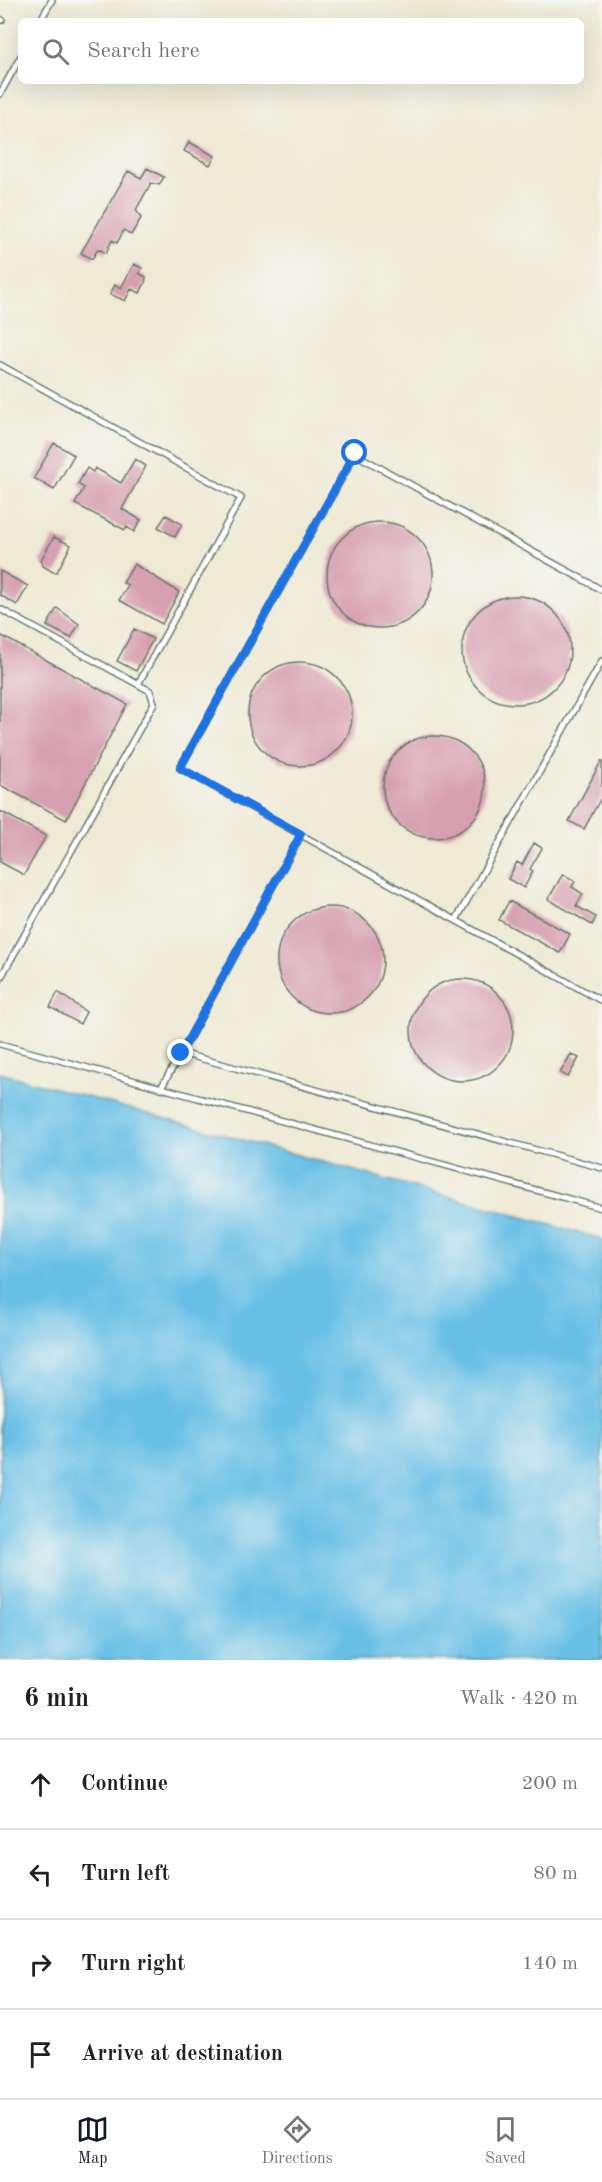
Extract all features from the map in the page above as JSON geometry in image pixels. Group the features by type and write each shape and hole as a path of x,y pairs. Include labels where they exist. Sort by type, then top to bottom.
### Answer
{"lane":[{"path":"42,18 52,0"},
{"path":"0,94 18,61"},
{"path":"0,365 241,498 138,684"},
{"path":"602,590 355,453 180,768 602,1001"},
{"path":"0,609 150,691 154,703 0,979"},
{"path":"456,920 602,661"},
{"path":"161,1088 301,834"},
{"path":"0,1044 602,1209"},
{"path":"181,1053 602,1168"}],"water":[{"path":"0,1073 602,1239 602,1660 0,1660"}],"building":[{"path":"189,142 215,156 210,165 184,151"},
{"path":"147,168 164,177 159,185 151,183 136,210 141,218 131,235 124,230 117,243 112,240 106,253 98,249 92,259 81,253 128,171 141,178"},
{"path":"134,264 142,268 139,273 146,277 140,293 131,289 125,301 110,294 115,285 121,288"},
{"path":"54,443 74,455 54,490 34,478"},
{"path":"135,459 146,466 122,509 141,520 134,532 127,527 125,530 75,504 84,488 78,484 87,468 93,472 95,468 121,483"},
{"path":"166,515 182,524 175,537 158,527"},
{"path":"380,522 400,526 417,538 429,555 433,575 429,595 417,612 400,624 380,628 360,624 343,612 331,595 327,575 331,555 343,538 360,526"},
{"path":"54,537 71,545 57,572 43,566 41,560"},
{"path":"134,564 179,592 162,624 119,600 128,585 123,583"},
{"path":"0,571 28,586 17,605 0,595"},
{"path":"516,596 537,600 554,612 566,629 570,650 566,671 554,688 537,700 516,704 495,700 478,688 466,671 462,650 466,629 478,612 495,600"},
{"path":"57,608 79,624 71,638 47,626"},
{"path":"134,629 153,639 136,671 117,661"},
{"path":"0,635 127,704 66,820 0,785"},
{"path":"300,662 320,666 337,677 348,694 352,714 348,734 337,751 320,762 300,766 280,762 263,751 252,734 248,714 252,694 263,677 280,666"},
{"path":"434,736 453,740 470,751 481,768 485,787 481,806 470,823 453,834 434,838 415,834 398,823 387,806 383,787 387,768 398,751 415,740"},
{"path":"602,760 602,796 584,829 569,821"},
{"path":"0,811 46,836 24,875 0,862"},
{"path":"534,843 542,848 530,869 533,871 524,888 508,879 517,862 522,865"},
{"path":"563,874 575,881 572,887 583,894 576,906 596,917 592,925 548,899"},
{"path":"509,901 570,934 560,953 499,920"},
{"path":"330,907 350,911 367,923 379,940 383,960 379,980 367,997 350,1009 330,1013 310,1009 293,997 281,980 277,960 281,940 293,923 310,911"},
{"path":"462,979 481,983 498,994 509,1011 513,1030 509,1049 498,1066 481,1077 462,1081 443,1077 426,1066 415,1049 411,1030 415,1011 426,994 443,983"},
{"path":"58,992 86,1012 80,1024 50,1007"},
{"path":"571,1054 579,1058 568,1077 560,1073"}],"route":[{"path":"181,1053 301,834 180,768 355,453"}]}
